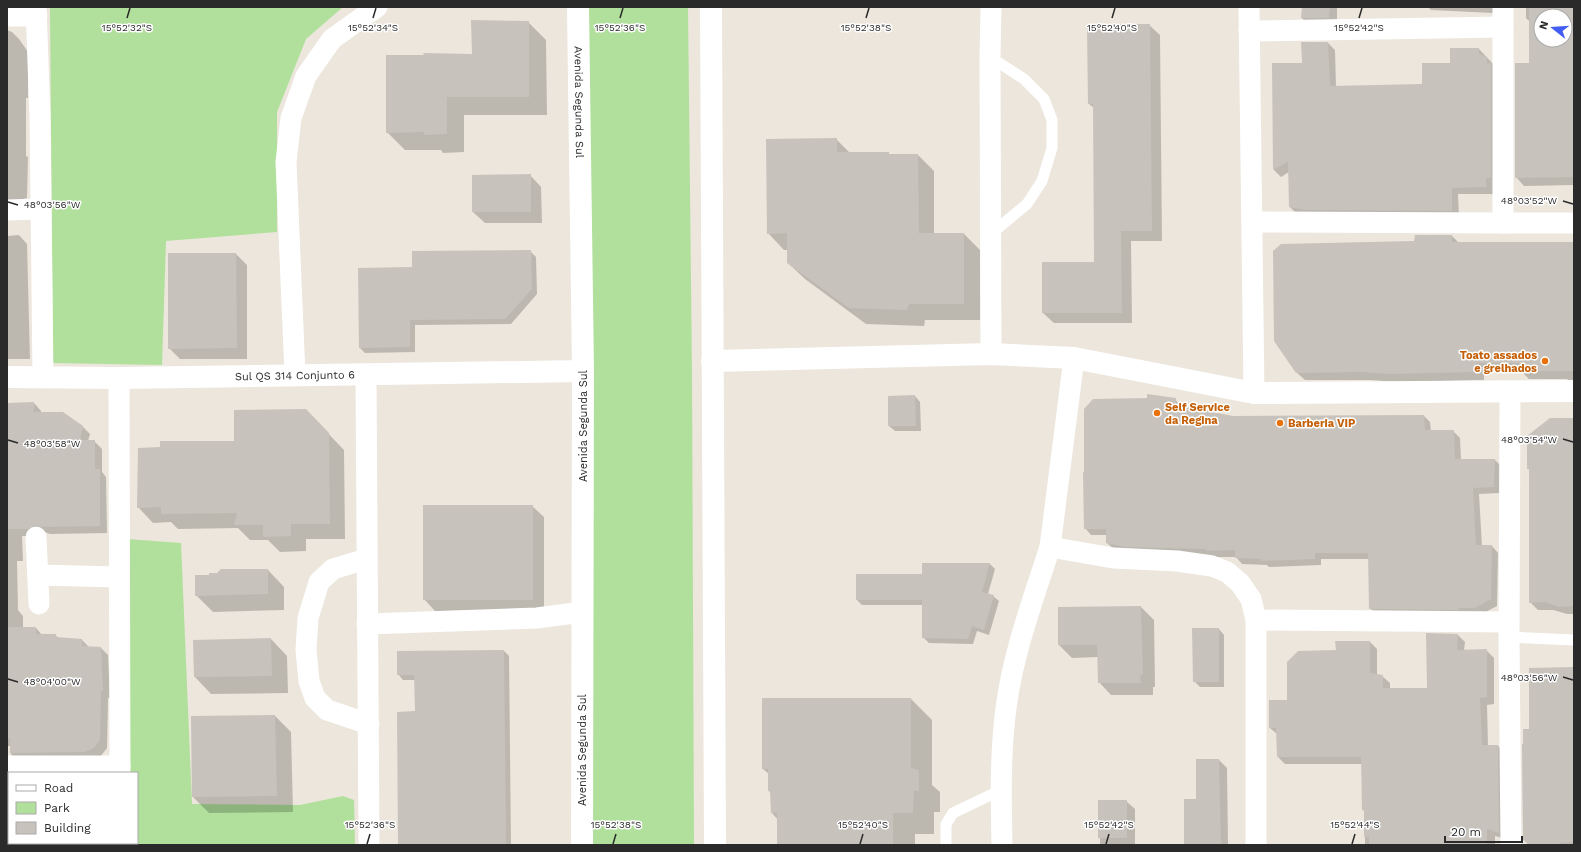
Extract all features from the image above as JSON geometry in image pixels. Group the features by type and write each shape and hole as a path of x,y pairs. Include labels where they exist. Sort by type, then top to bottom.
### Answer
{"main road":[{"name":"Avenida Segunda Sul","path":"578,7 582,371 582,845"},
{"path":"711,7 715,845"},
{"path":"712,361 991,354 1074,358 1254,392 1574,391"},
{"name":"Sul QS 314 Conjunto 6","path":"7,377 119,378 295,375 366,376 582,371"}],"street":[{"path":"295,375 286,162 291,118 306,76 332,39 377,7"},
{"path":"991,7 991,354"},
{"path":"1249,7 1253,222 1254,392"},
{"path":"7,16 37,12 40,117 43,377"},
{"path":"1250,31 1503,17 1503,224"},
{"path":"7,210 40,210"},
{"path":"1253,222 1503,224 1574,223"},
{"path":"1002,845 1001,770 1006,708 1021,634 1050,547 1074,358"},
{"path":"366,376 369,845"},
{"path":"7,766 120,769 118,577 119,378"},
{"path":"1510,391 1509,630 1511,845"},
{"path":"36,538 39,604"},
{"path":"1050,547 1113,558 1177,561 1212,566 1227,572 1240,582 1251,599 1256,620 1256,845"},
{"path":"366,559 333,569 319,582 308,618 306,650 309,681 315,698 327,710 369,724"},
{"path":"38,575 118,577"},
{"path":"367,624 537,618 582,612"},
{"path":"1256,620 1509,630"}],"lane":[{"path":"990,57 1024,79 1044,99 1052,120 1052,148 1042,180 1027,204 991,234"},
{"path":"1509,630 1574,640"},
{"path":"946,845 946,824 953,813 1001,790"}],"green space":[{"path":"50,7 343,7 306,39 277,112 277,232 166,241 162,365 53,363"},
{"path":"589,7 688,7 692,374 694,845 590,845"},
{"path":"127,539 181,543 192,804 300,805 343,796 354,800 355,845 126,845 138,844 138,772 126,772"}],"building":[{"path":"1302,7 1330,7 1329,18 1301,18"},
{"path":"1529,7 1574,7 1574,177 1515,178 1515,63 1529,63"},
{"path":"471,20 529,21 529,97 447,97 447,134 424,135 424,132 386,133 386,55 424,55 423,53 472,54"},
{"path":"1087,24 1150,24 1152,231 1121,231 1122,313 1042,313 1042,262 1094,262 1093,104 1088,104"},
{"path":"1301,42 1328,42 1330,86 1422,84 1422,63 1450,63 1450,48 1479,48 1479,54 1487,57 1487,63 1491,63 1491,178 1486,178 1486,187 1452,188 1452,211 1307,210 1289,207 1288,162 1273,170 1272,63 1302,63"},
{"path":"837,138 837,152 889,152 889,154 918,154 919,233 964,233 964,304 909,304 907,310 849,308 787,263 787,233 767,234 766,139"},
{"path":"531,174 531,212 472,212 472,175"},
{"path":"1415,235 1452,235 1452,242 1574,242 1574,371 1519,371 1519,363 1476,363 1476,372 1389,374 1361,372 1296,373 1274,341 1273,251 1281,244 1414,241"},
{"path":"531,250 532,289 505,319 410,320 410,347 359,348 358,268 412,267 412,251"},
{"path":"168,253 236,253 237,348 168,349"},
{"path":"1147,394 1176,398 1176,405 1233,416 1424,415 1425,430 1454,430 1455,459 1495,459 1494,487 1473,488 1476,545 1492,545 1491,599 1475,608 1459,608 1459,610 1369,609 1368,553 1315,553 1315,559 1261,561 1261,559 1235,558 1235,550 1206,551 1206,549 1125,547 1106,543 1106,529 1084,529 1084,409 1093,399 1147,398"},
{"path":"915,395 916,426 888,426 888,396"},
{"path":"34,402 34,412 63,412 83,426 80,440 95,440 95,469 100,469 100,526 42,527 36,525 28,529 7,529 7,403"},
{"path":"306,409 329,433 330,524 291,524 291,536 263,537 263,525 234,525 237,513 161,514 161,507 137,508 138,448 160,447 160,441 234,441 234,410"},
{"path":"1550,418 1574,418 1574,606 1559,607 1545,602 1529,603 1529,469 1527,469 1527,436"},
{"path":"423,505 533,505 533,600 423,600"},
{"path":"922,563 990,563 982,592 994,595 984,630 972,626 968,639 922,638 922,600 856,600 856,574 922,574"},
{"path":"221,569 268,569 268,594 195,596 195,575 209,575 209,573 217,573"},
{"path":"1141,606 1143,675 1140,675 1141,683 1098,683 1097,645 1058,645 1058,607"},
{"path":"7,627 36,627 36,634 56,634 56,637 82,639 82,646 101,647 103,691 101,691 100,740 94,748 85,752 10,753 10,739 7,739"},
{"path":"1192,628 1219,628 1219,682 1193,682"},
{"path":"1426,633 1458,634 1457,650 1487,649 1487,697 1480,698 1482,745 1498,745 1499,833 1487,829 1487,845 1369,845 1369,837 1364,837 1361,757 1277,757 1276,728 1269,728 1269,700 1287,700 1287,662 1298,651 1336,650 1335,641 1370,641 1370,673 1383,675 1383,688 1427,688"},
{"path":"271,638 272,676 194,677 193,640"},
{"path":"504,650 506,845 398,845 397,712 415,711 414,675 397,675 397,651"},
{"path":"1574,667 1574,842 1559,843 1559,845 1529,845 1523,840 1522,744 1523,729 1529,729 1529,668"},
{"path":"762,698 911,698 911,768 919,770 919,791 914,791 913,813 893,813 893,845 777,845 777,813 771,813 770,791 768,791 768,769 762,769"},
{"path":"275,715 277,796 192,797 191,716"},
{"path":"1196,759 1219,759 1221,845 1184,845 1184,799 1196,799"},
{"path":"1098,800 1127,800 1127,838 1098,838"}],"place":[{"name":"Toato assados e grelhados","path":"1545,361"},
{"name":"Self Service da Regina","path":"1157,413"},
{"name":"Barberia VIP","path":"1280,423"}]}
